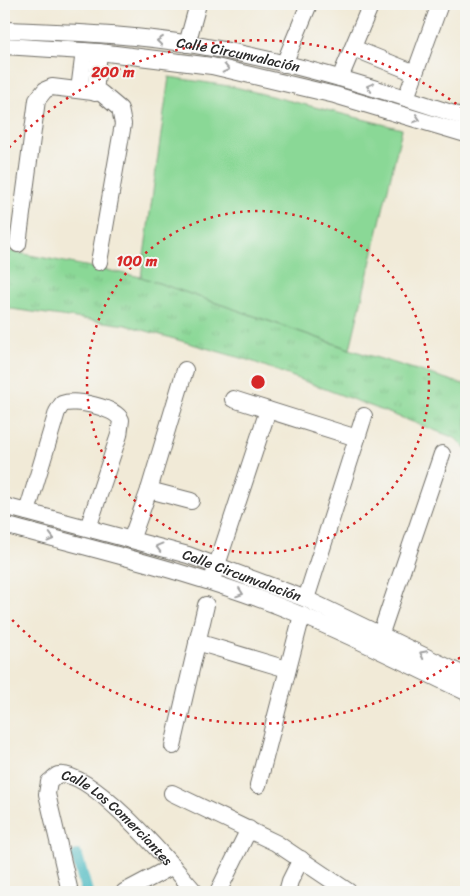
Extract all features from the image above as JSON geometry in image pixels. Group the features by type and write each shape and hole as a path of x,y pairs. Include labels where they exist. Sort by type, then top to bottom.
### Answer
{"street":[{"path":"187,44 198,4"},
{"path":"284,64 309,4"},
{"path":"340,78 371,4"},
{"path":"406,98 440,4"},
{"name":"Calle Circunvalación","path":"4,30 62,32 187,44 284,64 340,78 466,115"},
{"path":"61,50 62,32"},
{"name":"Calle Circunvalación","path":"4,46 91,52 212,66 363,102 466,134"},
{"path":"353,48 416,73"},
{"path":"87,92 91,52"},
{"path":"18,244 37,100 45,90 52,87 87,92 112,100 120,109 122,124 99,262"},
{"path":"131,540 149,490 186,370"},
{"path":"232,399 357,438"},
{"path":"27,512 57,412 62,404 77,401 115,413 121,420 119,435 88,528"},
{"path":"211,583 268,410"},
{"path":"306,599 364,416"},
{"path":"381,633 442,454"},
{"path":"149,490 190,501"},
{"name":"Calle Circunvalación","path":"4,506 217,565 306,599 381,633 466,676"},
{"name":"Calle Circunvalación","path":"4,525 136,560 211,583 302,615 466,692"},
{"path":"173,746 206,605"},
{"path":"258,785 302,615"},
{"path":"197,642 287,669"},
{"name":"Calle Los Comerciantes","path":"70,892 47,794 49,782 57,776 68,776 82,782 114,806 173,866 195,892"},
{"path":"172,793 249,829 301,859 344,891"},
{"path":"218,892 249,829"},
{"path":"287,892 290,881 301,859"},
{"path":"124,892 173,866"}],"green space":[{"path":"169,77 235,87 402,129 350,349 141,277"},
{"path":"4,250 141,277 355,351 466,385 466,449 455,438 251,361 126,325 4,308"}],"waterway":[{"path":"77,856 87,892"}]}
